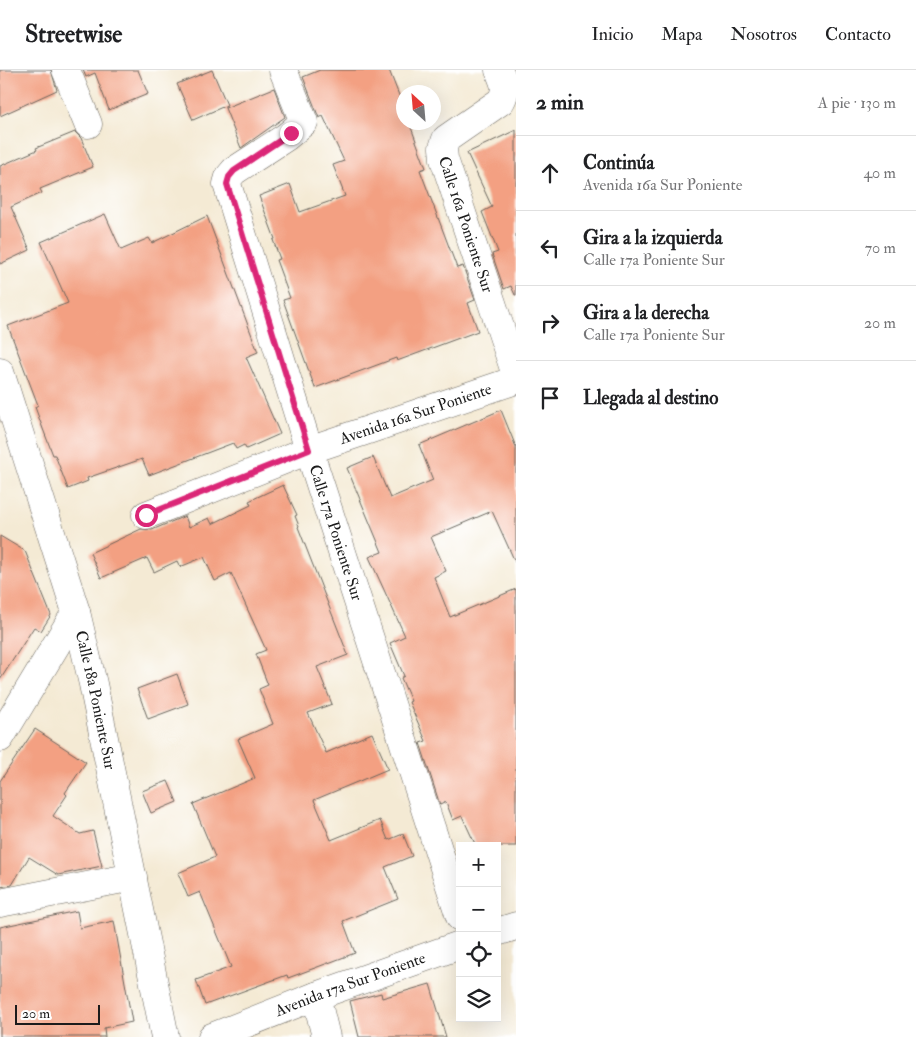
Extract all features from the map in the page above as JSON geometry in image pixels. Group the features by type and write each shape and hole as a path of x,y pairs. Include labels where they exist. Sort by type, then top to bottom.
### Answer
{"street":[{"path":"66,70 88,124"},
{"name":"Calle 17a Poniente Sur","path":"284,70 304,122 286,137 234,171 229,177 227,184 309,450 456,904"},
{"name":"Calle 16a Poniente Sur","path":"499,70 505,84 505,93 501,101 446,139 443,148 444,159 516,375"},
{"name":"Calle 18a Poniente Sur","path":"0,372 6,416 76,612 93,684 165,1037"},
{"name":"Avenida 16a Sur Poniente","path":"146,515 309,450 516,380"},
{"path":"0,738 76,612"},
{"path":"0,903 133,877"},
{"path":"501,931 516,926"},
{"name":"Avenida 17a Sur Poniente","path":"212,1037 316,996 456,946"},
{"path":"316,996 326,1037"}],"building":[{"path":"0,70 51,70 57,90 0,116"},
{"path":"83,70 138,70 148,94 109,110 95,73 86,77"},
{"path":"212,70 227,105 193,120 177,84"},
{"path":"320,70 389,70 396,88 396,130 412,130 426,168 420,170 457,268 463,266 475,300 468,303 478,331 397,361 396,358 315,388 283,300 290,298 276,260 280,259 273,240 275,239 259,196 290,184 300,212 345,196 333,165 344,161 323,116 319,118 303,77"},
{"path":"274,88 285,117 241,148 225,108"},
{"path":"516,130 515,295 511,286 504,289 492,254 498,252 482,212 492,207 467,153"},
{"path":"75,132 81,138 93,167 40,189 42,193 11,207 30,250 0,264 0,166 37,150 36,148"},
{"path":"105,214 121,250 149,238 152,243 207,216 258,352 246,357 280,434 246,449 244,445 236,449 233,443 149,475 142,459 87,478 88,481 68,489 43,429 35,407 38,405 8,326 68,303 41,242"},
{"path":"501,410 516,447 516,564 492,511 431,537 446,571 434,577 450,617 516,589 516,846 501,846 501,842 474,842 462,816 453,820 446,802 440,805 420,743 426,741 409,702 411,701 401,678 404,676 390,643 405,636 369,557 382,552 347,468 373,457 390,498 433,480 419,445"},
{"path":"283,485 297,515 295,516 298,527 348,655 317,667 332,704 308,713 326,753 372,733 388,769 314,800 331,840 380,820 388,840 403,834 412,856 385,867 398,899 343,921 355,953 288,978 287,975 205,1005 196,980 231,967 200,892 188,897 178,873 215,857 193,804 255,778 238,739 273,724 259,689 268,685 256,654 266,650 231,573 215,581 204,557 180,567 177,561 154,572 147,558 101,578 90,553 141,529 152,530 185,516 189,527 209,518 212,524 251,505 249,501"},
{"path":"0,536 25,551 51,615 41,631 34,627 0,680"},
{"path":"177,674 188,704 148,719 137,689"},
{"path":"35,729 86,762 65,793 67,795 53,816 80,834 93,831 102,866 58,875 29,857 12,885 0,887 0,781"},
{"path":"168,781 177,802 151,813 142,791"},
{"path":"77,911 80,928 114,921 132,1022 104,1028 105,1037 0,1037 0,927"},
{"path":"430,984 446,1037 359,1037 350,1001 381,993 382,998"}],"route":[{"path":"146,515 309,450 227,184 229,177 234,171 291,133"}]}
